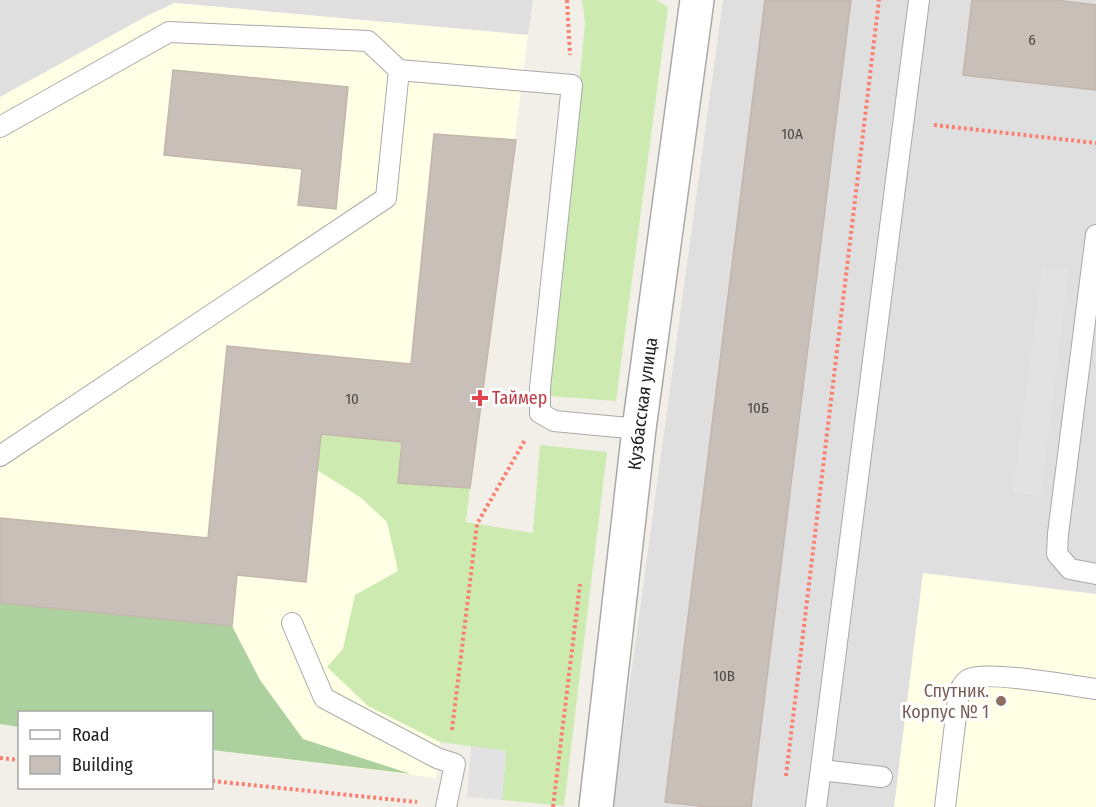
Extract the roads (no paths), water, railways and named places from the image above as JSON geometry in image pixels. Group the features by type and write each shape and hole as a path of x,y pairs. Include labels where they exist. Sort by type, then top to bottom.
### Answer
{"street":[{"name":"Кузбасская улица","path":"596,807 639,429 697,0"}],"lane":[{"path":"816,807 919,0"},
{"path":"0,127 169,32 368,41 399,70 572,85 540,388 540,413 554,421 639,429"},
{"path":"0,456 386,198 399,70"},
{"path":"1096,235 1059,522 1057,554 1070,569 1096,574"},
{"path":"292,623 324,698 437,758 455,764 446,806"},
{"path":"945,807 958,699 962,686 971,678 992,676 1096,688"},
{"path":"821,770 882,777"}],"place":[{"name":"Таймер","path":"480,398"},
{"name":"Спутник. Корпус № 1","path":"1001,701"}]}
